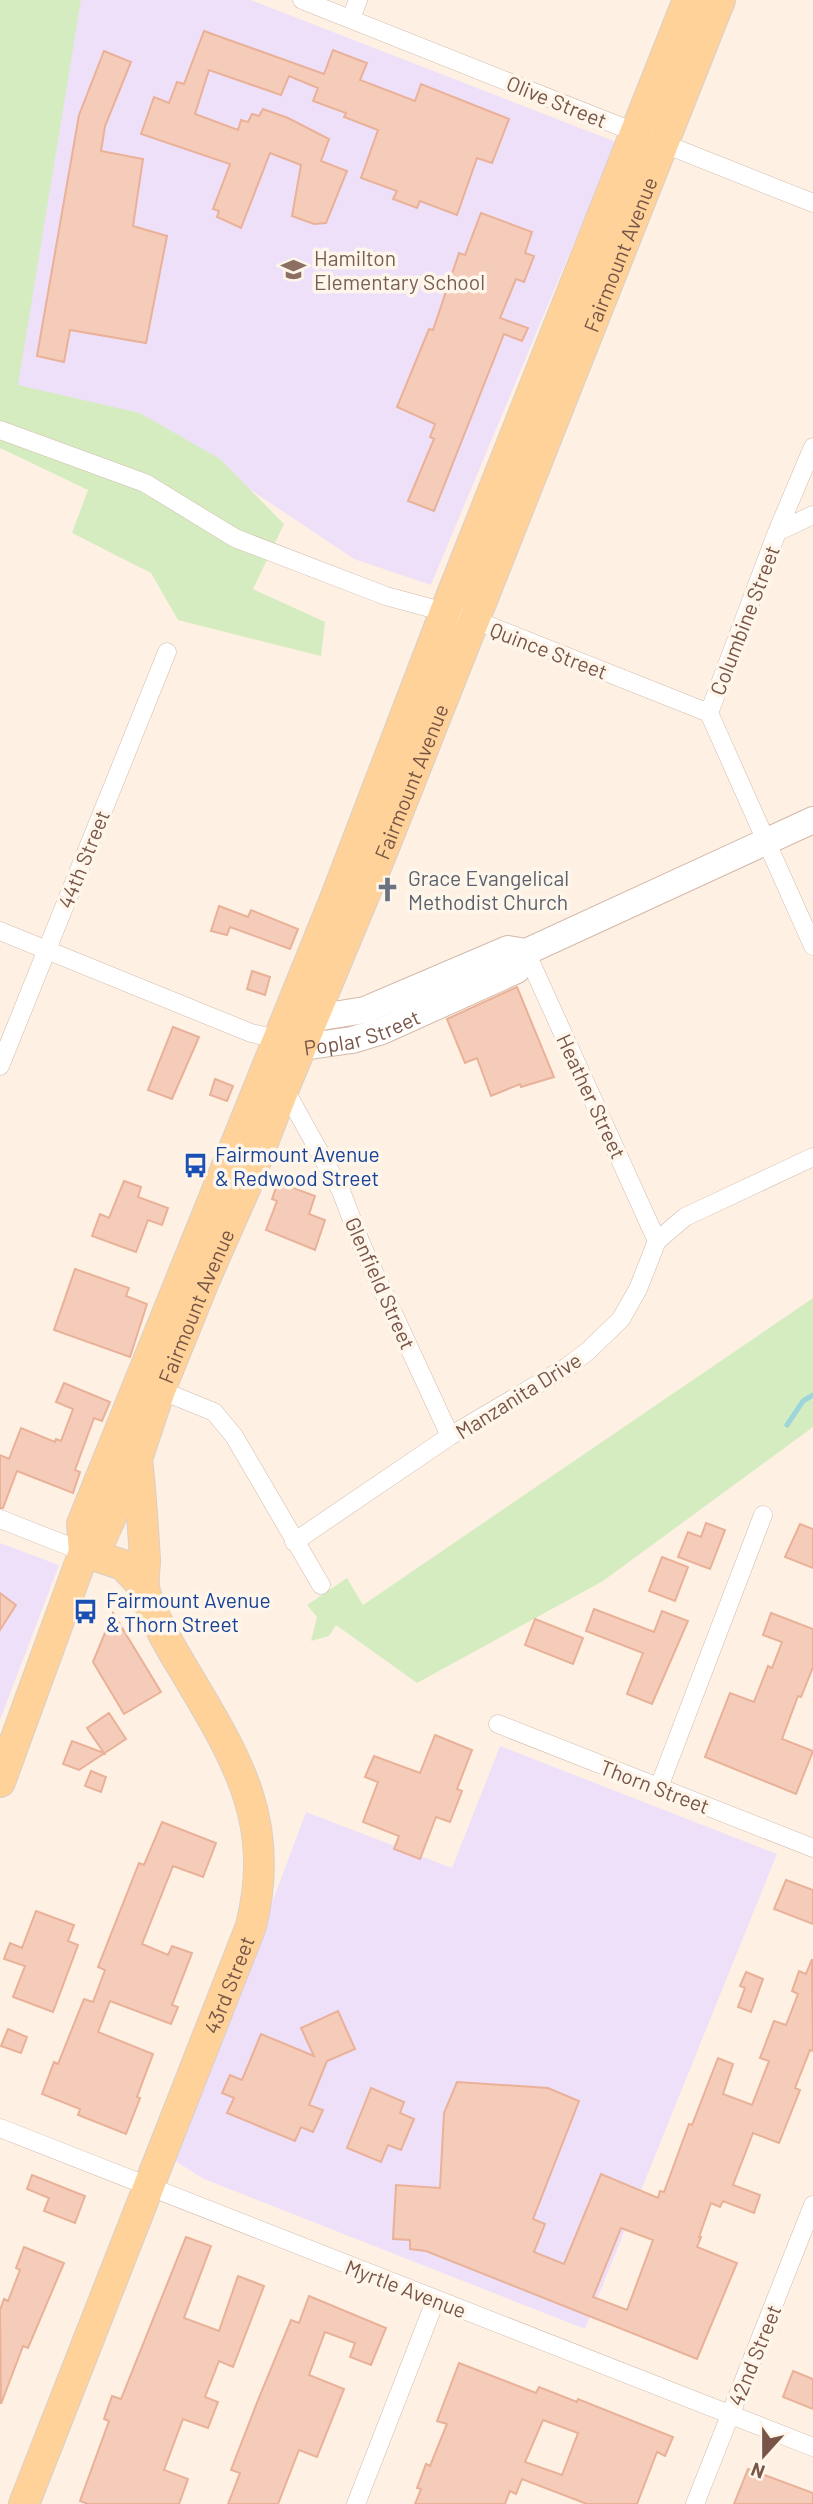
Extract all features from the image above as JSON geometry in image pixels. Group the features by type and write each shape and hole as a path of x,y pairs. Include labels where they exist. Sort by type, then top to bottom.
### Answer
{"main road":[{"name":"Fairmount Avenue","path":"84,1552 102,1537 137,1459 160,1390 247,1184 284,1088 283,1048 315,1018 475,621 650,138 688,0"},
{"name":"Fairmount Avenue","path":"0,1782 84,1552 82,1524 283,1048 335,899 446,612 650,138 720,0"},
{"name":"43rd Street","path":"24,2504 251,1926 257,1900 260,1848 246,1786 229,1746 166,1639 144,1587 144,1517 137,1459"},
{"path":"84,1552 123,1565 144,1587"}],"street":[{"name":"Olive Street","path":"302,0 813,203"},
{"path":"351,19 358,0"},
{"name":"Quince Street","path":"0,430 145,483 235,538 386,596 475,621 709,713"},
{"name":"Columbine Street","path":"813,447 777,531 709,713 813,946"},
{"path":"777,531 813,515"},
{"name":"44th Street","path":"0,1066 167,652"},
{"name":"Poplar Street","path":"315,1018 365,1010 508,949 526,952 813,820"},
{"path":"0,931 283,1048"},
{"name":"Poplar Street","path":"283,1048 352,1040 382,1031 517,970 526,952"},
{"name":"Heather Street","path":"526,952 657,1241"},
{"name":"Glenfield Street","path":"284,1088 341,1191 362,1246 450,1436"},
{"name":"Manzanita Drive","path":"294,1542 450,1436 568,1367 588,1352 621,1319 638,1289 657,1241 685,1217 813,1157"},
{"path":"160,1390 214,1412 234,1436 321,1585"},
{"path":"659,1787 763,1515"},
{"path":"0,1519 84,1552"},
{"name":"Thorn Street","path":"498,1724 813,1848"},
{"name":"Myrtle Avenue","path":"0,2128 813,2447"},
{"name":"42nd Street","path":"695,2504 813,2205"},
{"path":"356,2504 436,2299"}],"shaded area":[{"name":"Hamilton Elementary School","path":"79,0 251,0 616,142 431,585 354,559 167,434 0,396"},
{"path":"0,1543 59,1565 0,1720"},
{"path":"500,1746 777,1854 585,2329 204,2179 175,2161 306,1812 452,1868"}],"green space":[{"path":"0,0 81,0 18,385 140,413 220,459 284,524 253,589 325,622 321,656 178,620 151,573 72,533 88,490 0,448"},
{"path":"813,1298 813,1427 603,1581 417,1683 336,1625 329,1636 311,1641 317,1617 307,1605 347,1578 363,1605"}],"building":[{"path":"204,31 324,74 333,50 367,63 360,80 415,101 421,84 509,119 492,163 477,158 457,215 420,201 417,208 393,199 397,191 361,178 378,130 344,117 346,113 313,101 318,88 289,76 281,95 209,70 195,114 238,130 241,120 248,122 252,114 259,116 263,109 288,118 329,139 321,161 347,171 326,223 314,224 292,216 301,165 270,153 241,228 217,217 219,211 213,209 230,164 141,134 154,97 169,103 177,82 184,84"},
{"path":"104,51 131,62 105,126 101,151 143,159 133,226 167,236 146,343 70,330 64,362 37,356 79,115"},
{"path":"481,213 532,232 525,253 534,256 524,282 516,279 500,318 528,328 522,341 504,334 434,511 408,501 434,439 430,437 435,424 397,407 429,329 433,330 459,253 465,255"},
{"path":"219,906 248,917 251,910 298,929 290,949 230,927 227,935 211,931"},
{"path":"252,971 270,977 265,995 247,989"},
{"path":"517,987 554,1077 521,1087 520,1084 491,1096 477,1058 465,1063 447,1019"},
{"path":"173,1027 199,1037 172,1099 148,1090"},
{"path":"215,1079 233,1086 227,1101 210,1095"},
{"path":"124,1181 141,1187 138,1197 168,1208 162,1225 148,1220 136,1252 92,1236 100,1214 109,1218"},
{"path":"278,1182 315,1196 309,1214 325,1220 315,1250 266,1230 277,1201 272,1199"},
{"path":"75,1269 129,1288 126,1296 147,1304 130,1357 54,1330"},
{"path":"64,1383 110,1402 102,1421 94,1418 75,1470 80,1472 73,1493 17,1471 3,1508 0,1508 0,1455 9,1459 21,1428 55,1442 56,1439 61,1441 73,1409 56,1402"},
{"path":"706,1523 725,1530 710,1569 678,1557 688,1532 701,1537"},
{"path":"800,1524 813,1529 813,1568 785,1557"},
{"path":"662,1557 688,1567 675,1601 649,1591"},
{"path":"0,1593 16,1605 0,1630"},
{"path":"594,1609 654,1632 662,1611 688,1621 652,1704 627,1694 643,1653 586,1631"},
{"path":"113,1613 161,1692 124,1714 93,1662"},
{"path":"771,1613 813,1629 813,1667 801,1697 798,1696 782,1739 813,1751 796,1794 705,1757 730,1693 754,1702 768,1666 772,1668 782,1642 763,1635"},
{"path":"535,1619 583,1638 573,1664 525,1645"},
{"path":"109,1713 126,1739 79,1770 63,1764 72,1741 104,1753 87,1728"},
{"path":"435,1735 472,1750 457,1789 462,1791 450,1822 436,1817 420,1859 394,1849 399,1836 363,1822 378,1782 365,1777 374,1756 420,1773"},
{"path":"91,1771 106,1777 101,1792 85,1786"},
{"path":"162,1822 216,1843 203,1877 173,1866 142,1944 168,1955 172,1946 192,1953 172,2005 178,2007 171,2024 110,2001 98,2032 153,2054 126,2134 78,2115 80,2109 42,2094 54,2062 58,2064 84,1999 93,2002 105,1970 98,1967 139,1863 144,1865"},
{"path":"786,1880 813,1890 813,1924 774,1909"},
{"path":"36,1911 74,1925 68,1941 78,1945 53,2012 13,1997 25,1966 4,1959 10,1943 22,1948"},
{"path":"812,1959 813,2051 810,2050 795,2088 800,2090 779,2143 753,2133 733,2185 760,2195 754,2213 723,2201 720,2207 711,2203 699,2237 697,2247 737,2263 697,2359 426,2251 410,2249 410,2240 393,2239 396,2185 440,2188 444,2113 457,2082 548,2088 579,2101 533,2219 545,2224 534,2252 564,2264 601,2174 658,2198 660,2191 664,2192 689,2124 692,2125 718,2058 733,2064 723,2094 752,2105 769,2061 760,2058 774,2021 786,2025 798,1994 792,1991 799,1971 806,1974","holes":["621,2228 653,2240 627,2310 593,2297"]},
{"path":"746,1972 763,1979 751,2012 738,2007 745,1988 740,1986"},
{"path":"338,2011 355,2049 327,2061 309,2105 323,2110 313,2132 301,2127 295,2141 227,2113 234,2098 222,2093 230,2075 242,2080 261,2034 314,2056 301,2028"},
{"path":"8,2029 27,2037 21,2053 1,2046"},
{"path":"371,2088 404,2102 400,2113 414,2119 401,2150 388,2145 381,2162 347,2148"},
{"path":"32,2175 85,2196 75,2223 44,2211 49,2198 27,2189"},
{"path":"186,2237 211,2246 184,2318 219,2331 238,2276 264,2286 233,2367 219,2361 205,2397 218,2402 208,2428 183,2419 164,2470 188,2479 179,2504 88,2504 80,2501 109,2421 104,2419 112,2396 121,2399"},
{"path":"24,2247 64,2263 28,2348 23,2346 1,2404 0,2310 4,2299 8,2301 20,2270 16,2268"},
{"path":"309,2296 386,2328 371,2365 350,2357 355,2343 325,2332 309,2375 344,2389 317,2457 299,2450 278,2504 228,2504 240,2473 231,2470 258,2400 291,2320 299,2323"},
{"path":"459,2363 536,2393 539,2387 577,2402 578,2399 673,2437 665,2456 657,2452 637,2504 587,2504 522,2479 516,2494 510,2491 505,2504 415,2504 421,2489 417,2488 426,2464 430,2466 447,2424 437,2421","holes":["543,2420 578,2433 562,2475 525,2462"]},
{"path":"793,2371 813,2379 813,2409 783,2397"},
{"path":"748,2469 813,2493 813,2504 734,2504"}],"waterway":[{"path":"787,1425 803,1401 813,1395"}],"place":[{"name":"Hamilton Elementary School","path":"294,269"},
{"name":"Grace Evangelical Methodist Church","path":"388,889"},
{"name":"Fairmount Avenue & Redwood Street","path":"195,1165"},
{"name":"Fairmount Avenue & Thorn Street","path":"86,1611"}]}
